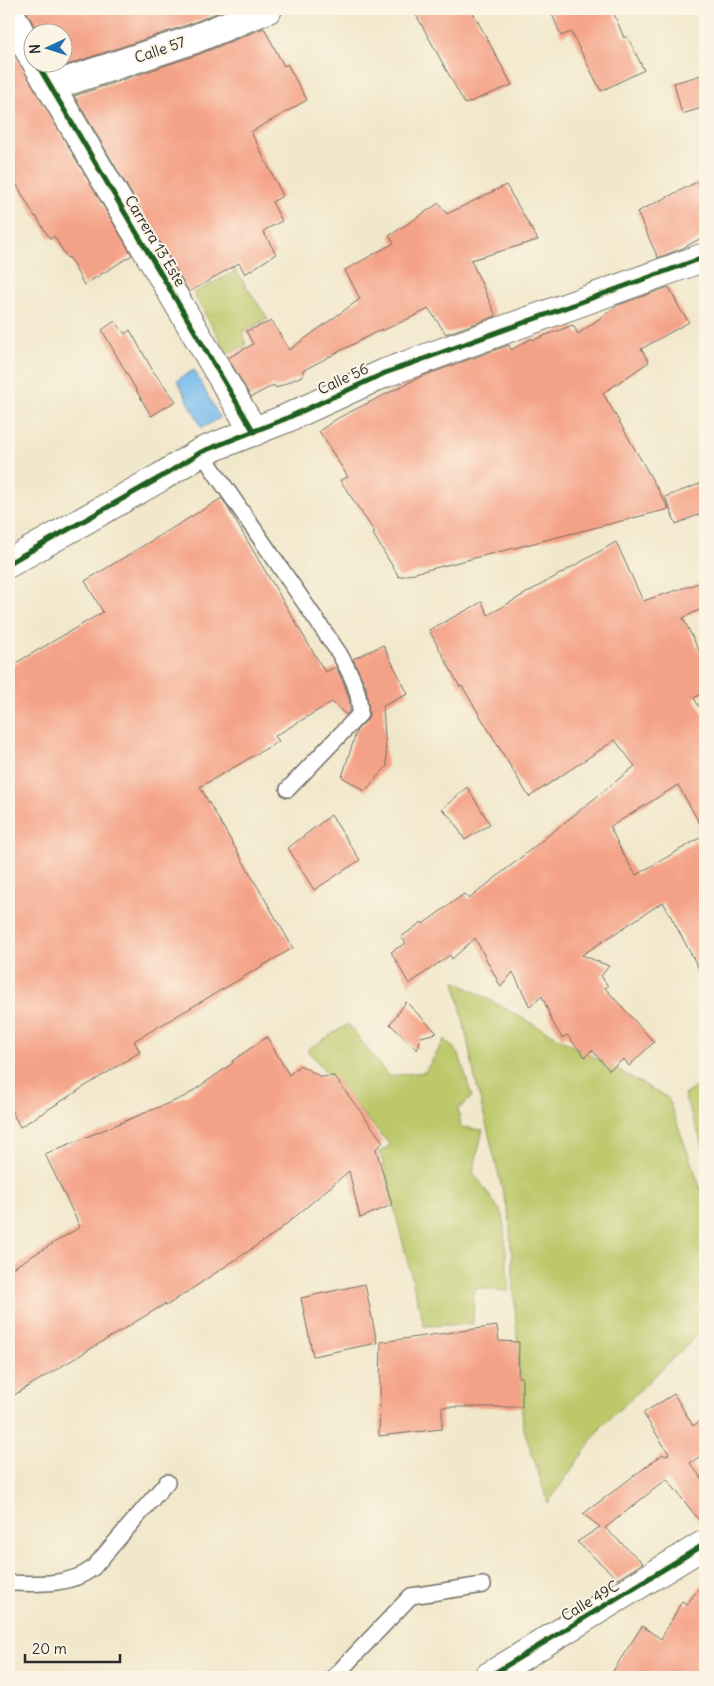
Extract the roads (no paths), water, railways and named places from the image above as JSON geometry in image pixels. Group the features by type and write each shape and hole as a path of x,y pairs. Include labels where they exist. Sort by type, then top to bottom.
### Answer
{"street":[{"name":"Calle 57","path":"50,87 192,40 268,9"},
{"path":"9,12 22,37"},
{"name":"Carrera 13 Este","path":"42,72 254,432"},
{"name":"Calle 56","path":"9,563 161,477 201,452 285,420 385,373 705,257"},
{"name":"Calle 49C","path":"488,1677 705,1544"}],"lane":[{"path":"201,452 339,653 356,684 360,699 360,714 288,789"},
{"path":"9,1583 68,1581 83,1576 93,1568 167,1482"},
{"path":"334,1677 411,1596 483,1585"}],"water":[{"path":"194,370 220,418 202,428 177,380"}]}
